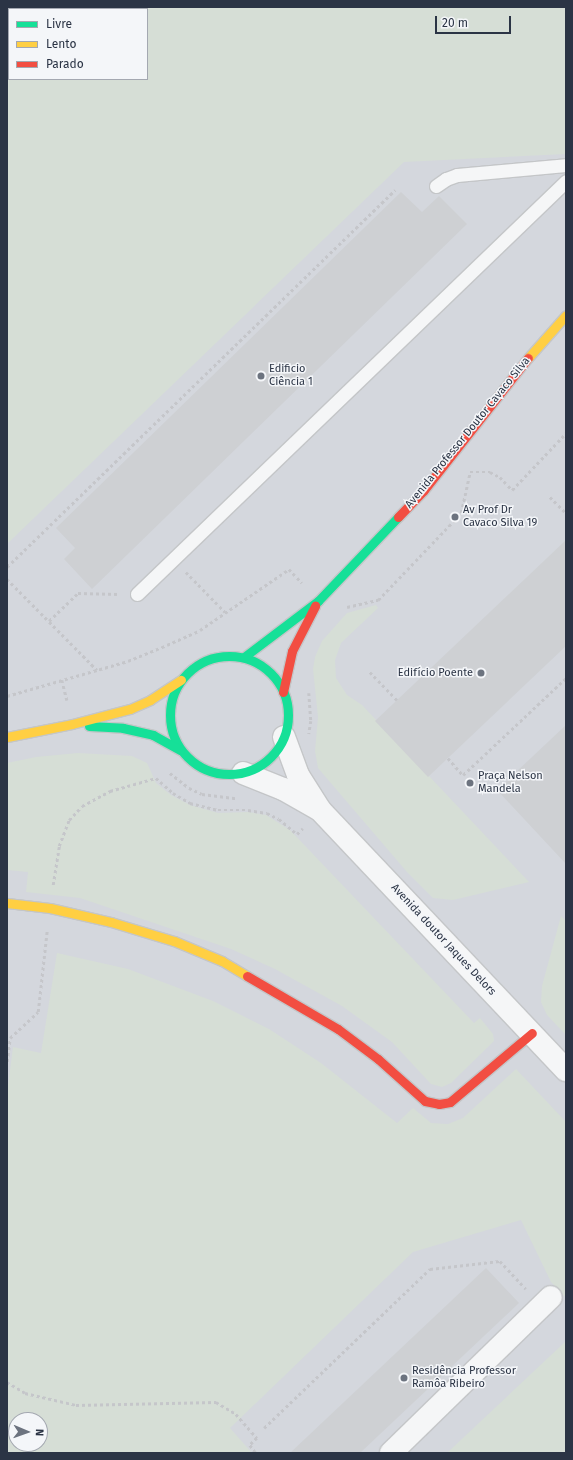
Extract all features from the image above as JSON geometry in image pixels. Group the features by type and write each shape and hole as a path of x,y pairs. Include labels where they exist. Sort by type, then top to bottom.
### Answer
{"main road":[{"name":"Avenida Professor Doutor Cavaco Silva","path":"244,657 318,601 424,490 478,424 523,363 566,315"},
{"name":"Avenida Professor Doutor Cavaco Silva","path":"283,692 292,651 318,601"},
{"path":"7,737 72,724 130,709 150,700 181,680 193,667 209,659 226,655 244,657 257,662 268,670 277,680 283,692 287,707 287,722 284,737 274,753 261,766 243,773 226,775 208,771 193,763 180,750 153,735 123,728 72,724"},
{"path":"180,750 172,733 169,714 173,697 181,680"},
{"path":"7,903 50,908 111,922 174,941 222,961 338,1029 378,1059 425,1101 439,1104 450,1102 532,1033"}],"street":[{"name":"Avenida doutor Jaques Delors","path":"284,737 298,775 320,810 566,1070"},
{"name":"Avenida doutor Jaques Delors","path":"243,773 283,789 320,810"},
{"path":"391,1453 546,1301"}],"lane":[{"path":"436,186 446,179 457,175 566,165"},
{"path":"137,594 566,181"}],"path":[{"path":"7,567 395,190"},
{"path":"7,696 128,661 174,642 200,630 289,569 333,617 342,608 378,600 461,513 470,472 490,472 500,477 512,490 566,433"},
{"path":"550,496 566,513"},
{"path":"174,559 225,612"},
{"path":"7,579 97,670"},
{"path":"49,621 78,593 137,594"},
{"path":"370,672 397,700"},
{"path":"448,758 463,775 566,678"},
{"path":"308,690 311,721 309,736"},
{"path":"7,1062 10,1038 38,1012 59,846 69,820 82,806 110,791 156,778 172,793 190,803 218,810 248,810 266,813 279,819 297,834 304,826"},
{"path":"264,1428 430,1269 500,1262 546,1301"},
{"path":"7,1382 25,1393 76,1405 216,1402 236,1414 257,1438 250,1445 256,1453"}],"shaded area":[{"path":"7,7 566,7 566,1453 7,1453"},
{"path":"7,7 566,7 566,154 404,162 7,544"},
{"path":"376,605 378,608 341,643 335,660 336,678 347,695 362,705 529,882 453,900 433,898 407,872 318,768 315,751 318,717 313,669 315,657 322,641 347,613"},
{"path":"78,753 132,756 147,763 156,783 171,795 190,805 218,813 248,812 266,815 290,830 474,1023 480,1018 493,1034 494,1041 451,1083 442,1087 431,1084 392,1042 342,1006 275,969 231,949 80,898 26,892 28,872 7,870 7,763 36,757"},
{"path":"561,916 566,921 566,1035 547,1015 541,1002 542,986"},
{"path":"57,953 128,969 213,1001 269,1029 321,1063 397,1123 413,1108 431,1123 448,1124 463,1118 516,1069 566,1122 566,1298 551,1282 521,1220 413,1252 230,1428 252,1453 7,1453 7,1094 13,1047 41,1053"},
{"path":"566,1341 566,1453 447,1453"}],"building":[{"name":"Edificio Ciência 1","path":"401,192 422,212 439,196 467,224 92,589 64,559 75,548 56,528"},
{"name":"Edifício Poente","path":"566,540 566,646 428,777 375,721"},
{"path":"566,725 566,864 497,790"},
{"name":"Residência Professor Ramôa Ribeiro","path":"486,1268 519,1303 360,1453 290,1453"}],"traffic: fast":[{"path":"244,657 318,601 398,517"},
{"path":"229,656 252,660 271,673 284,692 288,715 284,738 271,757 252,770 229,774 206,770 187,757 174,738 170,715 174,692 187,673 206,660 229,656"},
{"path":"89,726 123,728 153,735 180,750"}],"traffic: slow":[{"path":"528,358 566,315"},
{"path":"7,737 72,724 130,709 150,700 181,680"},
{"path":"7,903 50,908 111,922 174,941 222,961 247,976"}],"traffic: jam":[{"path":"398,517 424,490 528,358"},
{"path":"283,692 292,651 315,606"},
{"path":"247,976 338,1029 378,1059 425,1101 439,1104 450,1102 532,1033"}],"place":[{"name":"Edificio Ciência 1","path":"261,376"},
{"name":"Av Prof Dr Cavaco Silva 19","path":"455,517"},
{"name":"Edifício Poente","path":"481,673"},
{"name":"Praça Nelson Mandela","path":"470,783"},
{"name":"Residência Professor Ramôa Ribeiro","path":"404,1378"}]}
